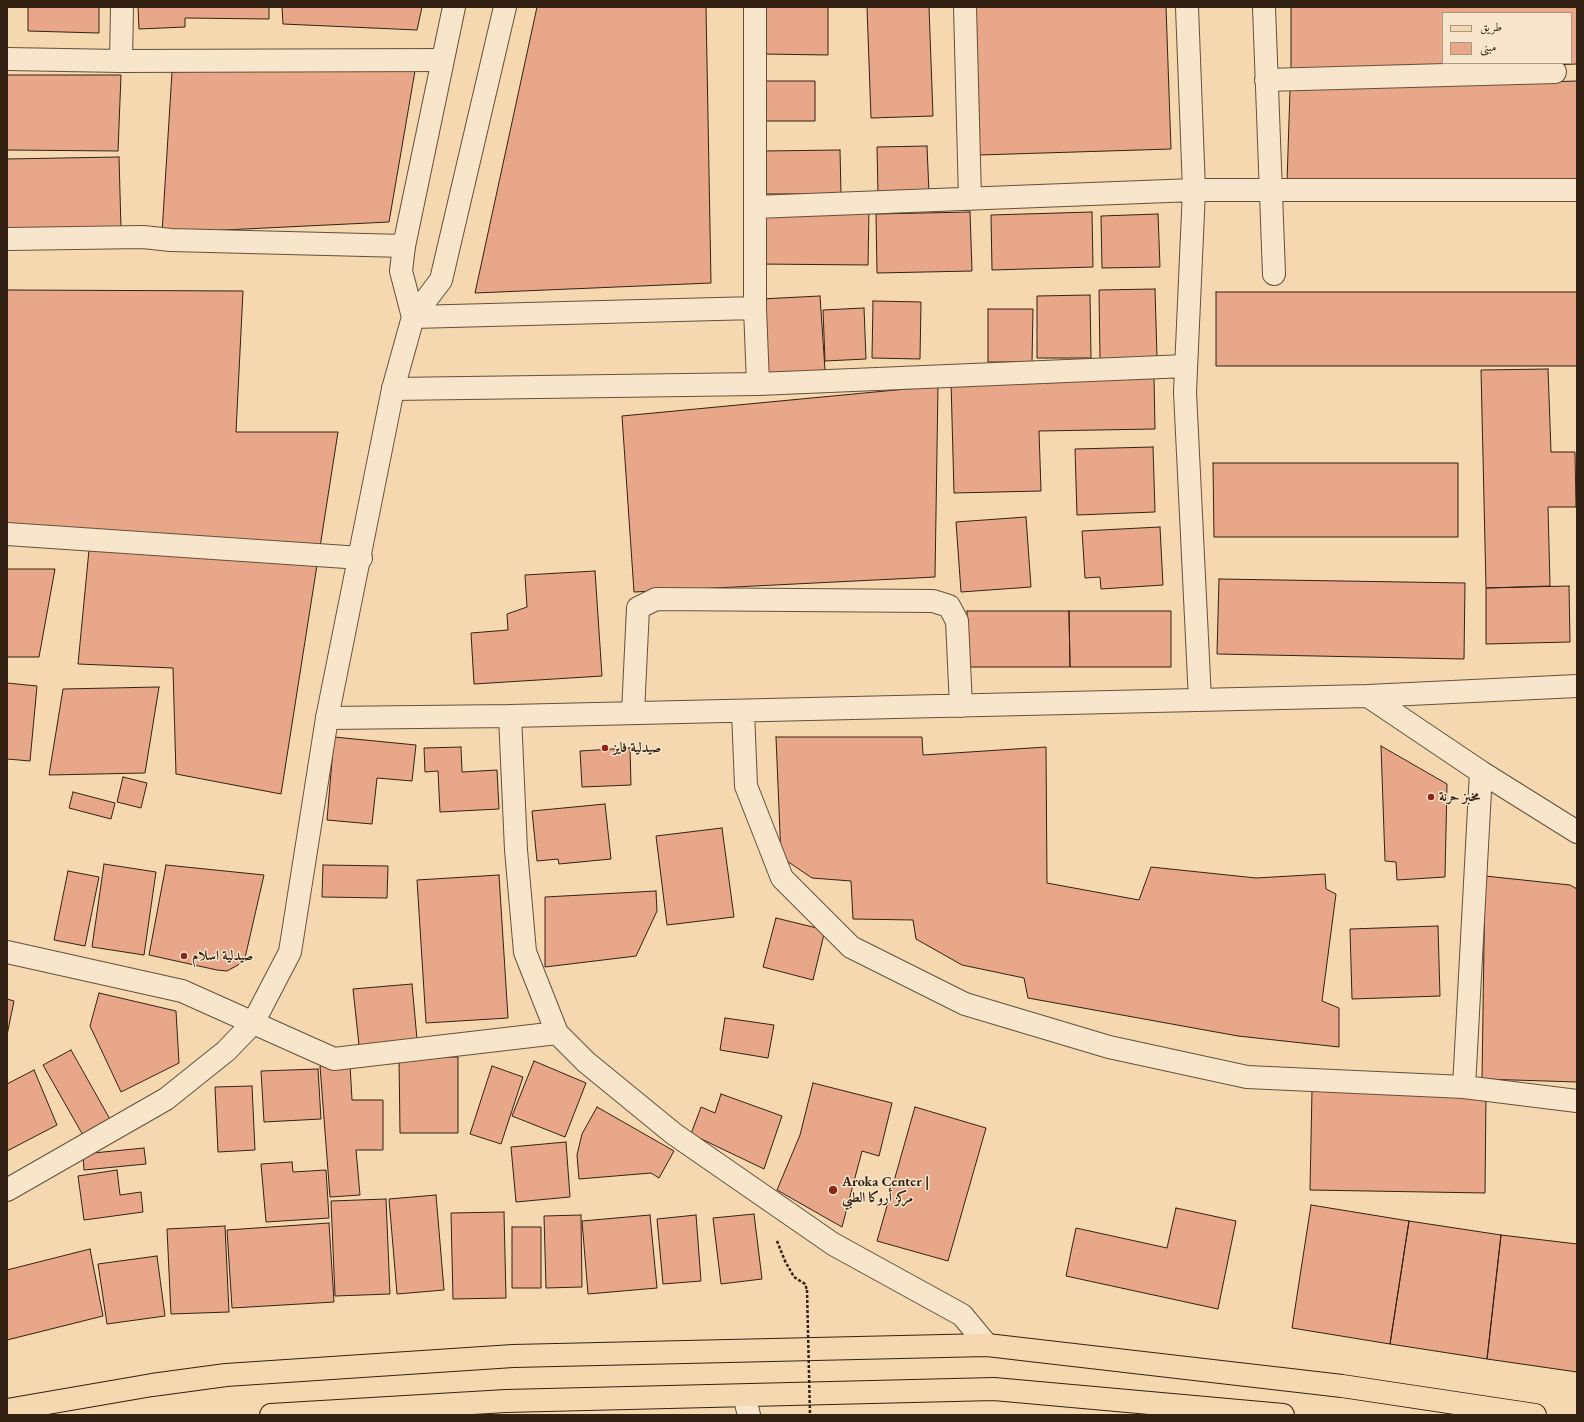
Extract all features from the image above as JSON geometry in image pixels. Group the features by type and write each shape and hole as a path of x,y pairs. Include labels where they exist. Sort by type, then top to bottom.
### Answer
{"main road":[{"path":"7,1410 152,1385 226,1375 497,1357 987,1345 1342,1386 1535,1415"},
{"path":"271,1415 506,1401 746,1406 994,1389 1284,1415"}],"street":[{"path":"121,61 122,7"},
{"path":"413,317 401,271 404,246 454,7"},
{"path":"7,1190 166,1099 226,1051 253,1023 290,952 327,718 361,558 393,389 413,317 441,280 505,7"},
{"path":"755,7 755,308 758,384"},
{"path":"964,7 970,199"},
{"path":"1187,7 1194,190 1185,392 1200,700"},
{"path":"1264,7 1274,274"},
{"path":"7,59 121,61 442,60"},
{"path":"1266,80 1555,72"},
{"path":"755,206 1194,190 1577,190"},
{"path":"7,239 143,237 171,240 404,246"},
{"path":"413,317 755,308"},
{"path":"393,389 758,384 1186,366"},
{"path":"7,534 361,558"},
{"path":"633,713 638,608 656,600 933,601 949,606 957,620 960,706"},
{"path":"327,718 510,716 1368,696 1577,686"},
{"path":"1368,696 1481,772 1577,832"},
{"path":"743,711 746,786 782,878 851,947 965,1004 1109,1047 1247,1077 1464,1087 1577,1101"},
{"path":"510,716 516,850 524,952 557,1033 586,1062 674,1134 834,1244 962,1316 987,1345"},
{"path":"1464,1087 1481,772"},
{"path":"7,952 165,986 198,998 334,1059 557,1033"}],"path":[{"path":"782,1209 777,1239 785,1262 794,1277 805,1284 808,1290 810,1415"}],"building":[{"path":"28,7 99,7 99,33 28,31"},
{"path":"138,7 269,7 269,19 185,18 185,27 139,29"},
{"path":"282,7 422,7 417,30 283,24"},
{"path":"537,7 706,7 711,283 475,293"},
{"path":"764,7 828,7 828,55 763,54"},
{"path":"867,7 929,7 933,116 871,118"},
{"path":"974,7 1166,7 1171,149 979,155"},
{"path":"1291,7 1577,7 1577,64 1291,74"},
{"path":"416,65 389,222 162,233 172,72"},
{"path":"7,75 121,75 118,151 7,150"},
{"path":"756,81 815,81 815,121 756,121"},
{"path":"1577,81 1577,181 1287,182 1290,90"},
{"path":"927,146 929,193 878,194 877,147"},
{"path":"840,150 841,194 765,194 764,151"},
{"path":"119,157 121,229 7,229 7,159"},
{"path":"759,207 869,209 868,265 758,264"},
{"path":"970,212 972,271 877,273 876,214"},
{"path":"1092,212 1093,267 992,270 991,215"},
{"path":"1158,214 1160,267 1102,268 1101,216"},
{"path":"1155,289 1157,357 1100,359 1099,290"},
{"path":"7,290 243,291 236,432 338,432 320,547 7,525"},
{"path":"1216,292 1577,292 1577,366 1216,366"},
{"path":"1090,295 1091,358 1037,358 1037,296"},
{"path":"820,296 825,370 766,374 761,299"},
{"path":"873,301 921,302 920,359 872,358"},
{"path":"864,308 866,359 825,361 823,310"},
{"path":"988,309 1033,309 1032,362 988,362"},
{"path":"1548,369 1551,452 1575,452 1576,507 1548,507 1550,586 1486,588 1481,370"},
{"path":"1154,378 1155,429 1039,431 1041,491 954,493 951,382"},
{"path":"938,386 935,577 634,592 622,416"},
{"path":"1153,447 1155,512 1077,515 1075,449"},
{"path":"1213,463 1458,463 1458,537 1214,537"},
{"path":"1026,517 1031,587 961,592 956,522"},
{"path":"1160,527 1163,585 1101,589 1100,577 1085,578 1082,531"},
{"path":"89,550 317,565 281,794 176,774 173,668 78,664"},
{"path":"7,569 55,569 39,657 7,657"},
{"path":"595,571 602,676 474,684 471,633 508,630 507,614 527,607 525,575"},
{"path":"1219,579 1465,583 1464,659 1217,654"},
{"path":"1569,586 1570,642 1486,644 1486,588"},
{"path":"967,611 1069,611 1070,667 968,667"},
{"path":"1069,611 1171,611 1171,667 1070,667"},
{"path":"7,683 37,686 30,761 7,759"},
{"path":"159,687 145,773 49,775 63,689"},
{"path":"334,737 416,745 412,781 377,778 372,824 327,820"},
{"path":"776,737 922,737 923,755 1046,747 1047,883 1139,900 1151,867 1256,878 1325,874 1326,889 1336,894 1322,1001 1339,1008 1339,1047 1238,1036 1028,998 1024,978 962,965 916,939 913,920 853,919 851,881 812,878 781,857"},
{"path":"1381,746 1447,784 1445,877 1397,880 1396,862 1385,861"},
{"path":"461,747 462,772 497,770 499,809 440,812 438,771 425,772 424,748"},
{"path":"630,748 631,785 582,787 580,751"},
{"path":"123,777 147,783 141,808 117,802"},
{"path":"73,792 115,803 111,819 69,808"},
{"path":"605,804 611,859 559,864 558,859 537,861 532,811"},
{"path":"722,828 734,917 667,925 656,836"},
{"path":"104,864 156,872 144,955 92,947"},
{"path":"166,865 264,875 245,958 238,965 227,971 217,970 149,955"},
{"path":"323,865 388,866 387,898 322,897"},
{"path":"68,871 99,877 85,946 54,940"},
{"path":"499,875 508,1018 426,1023 417,880"},
{"path":"1485,876 1570,885 1577,889 1577,1082 1482,1079"},
{"path":"656,891 657,911 636,956 545,967 545,897"},
{"path":"776,918 825,930 813,980 763,967"},
{"path":"1438,926 1440,996 1352,999 1350,929"},
{"path":"412,984 417,1039 359,1045 353,989"},
{"path":"99,993 176,1011 179,1063 121,1092 90,1026"},
{"path":"7,999 14,1001 7,1035"},
{"path":"725,1018 774,1025 768,1058 720,1050"},
{"path":"71,1050 111,1121 84,1137 43,1065"},
{"path":"399,1057 458,1057 458,1133 400,1133"},
{"path":"534,1061 586,1083 565,1137 512,1116"},
{"path":"350,1064 352,1100 383,1100 383,1150 356,1150 360,1195 330,1197 320,1066"},
{"path":"492,1066 523,1077 501,1144 470,1134"},
{"path":"318,1069 321,1119 264,1122 261,1071"},
{"path":"34,1070 57,1125 7,1151 7,1084"},
{"path":"813,1083 892,1103 879,1156 862,1151 842,1227 777,1190 800,1135"},
{"path":"252,1086 255,1150 218,1152 215,1087"},
{"path":"1312,1090 1486,1094 1485,1193 1310,1190"},
{"path":"721,1094 782,1116 764,1169 691,1134 701,1107 715,1113"},
{"path":"597,1107 674,1151 659,1178 651,1173 579,1179 577,1155 582,1134"},
{"path":"915,1107 986,1128 948,1261 877,1241"},
{"path":"566,1142 570,1197 516,1202 511,1147"},
{"path":"144,1148 146,1164 84,1170 83,1154"},
{"path":"292,1162 293,1172 326,1170 329,1218 266,1222 261,1164"},
{"path":"117,1170 120,1195 141,1192 143,1212 84,1220 78,1176"},
{"path":"436,1195 444,1290 397,1294 389,1199"},
{"path":"386,1199 390,1294 335,1296 331,1201"},
{"path":"1311,1205 1409,1221 1390,1344 1292,1328"},
{"path":"1176,1208 1236,1221 1218,1309 1066,1276 1076,1228 1167,1248"},
{"path":"504,1212 506,1298 453,1299 451,1213"},
{"path":"754,1214 762,1279 721,1284 713,1218"},
{"path":"581,1215 582,1287 546,1288 544,1216"},
{"path":"650,1215 657,1288 588,1294 582,1221"},
{"path":"696,1215 701,1281 663,1284 657,1219"},
{"path":"1409,1221 1501,1235 1487,1359 1390,1344"},
{"path":"329,1223 334,1302 232,1308 227,1230"},
{"path":"225,1226 229,1312 171,1314 167,1229"},
{"path":"512,1227 541,1227 541,1288 512,1288"},
{"path":"1501,1235 1577,1244 1577,1372 1487,1359"},
{"path":"90,1249 103,1316 7,1340 7,1270"},
{"path":"157,1256 165,1316 107,1324 98,1264"}],"place":[{"name":"صيدلية فايز","path":"605,748"},
{"name":"مخبز حرنة","path":"1431,797"},
{"name":"صيدلية اسلام","path":"184,956"},
{"name":"Aroka Center | مركز أروكا الطبي","path":"833,1190"}]}
